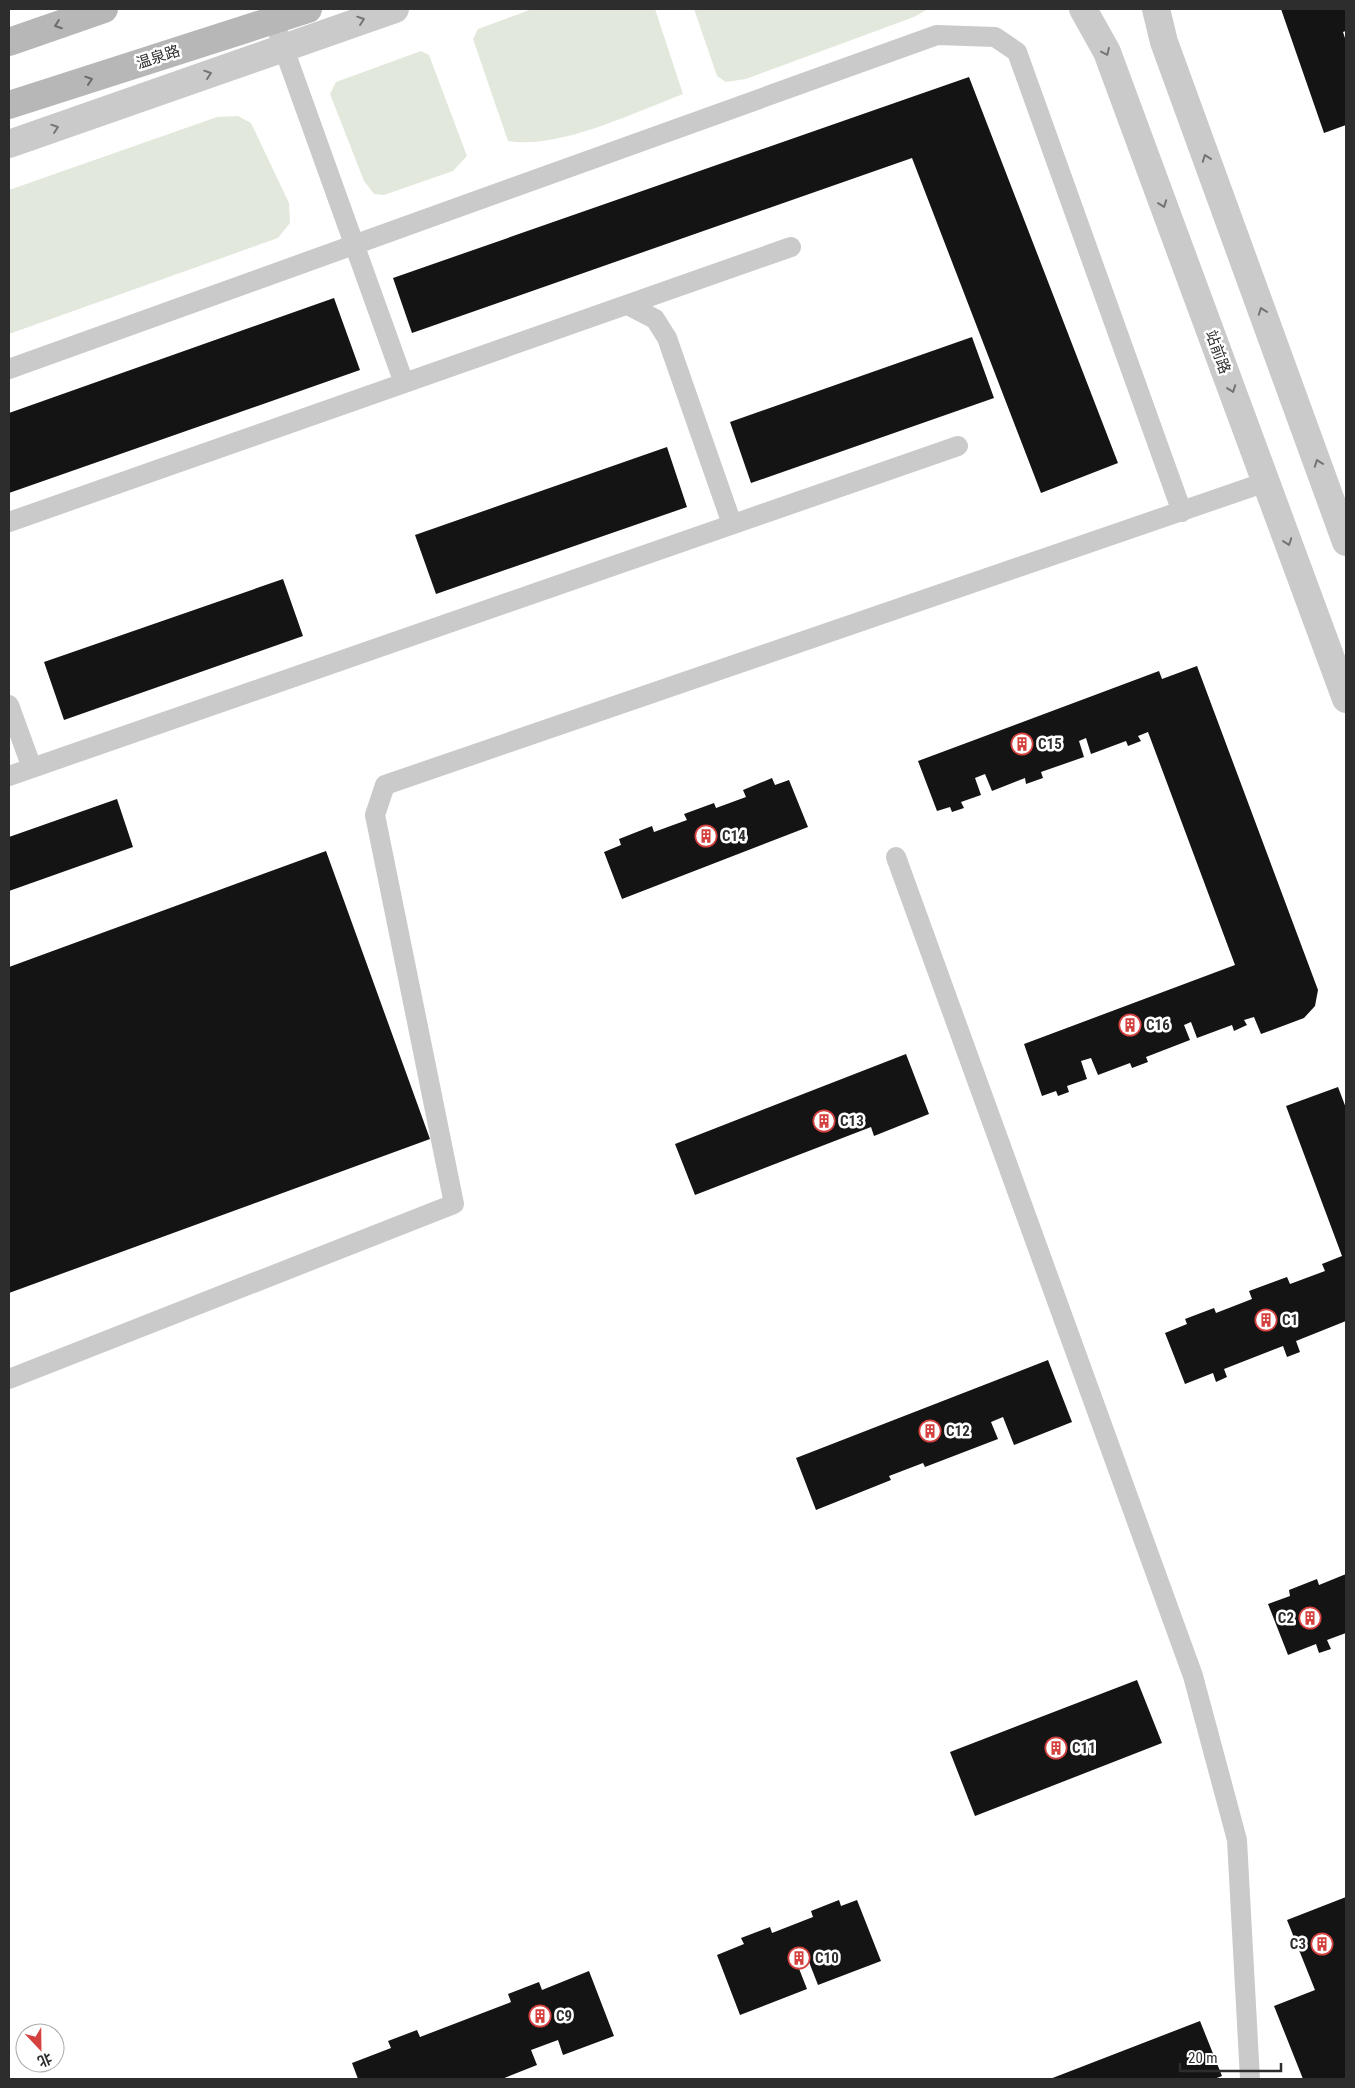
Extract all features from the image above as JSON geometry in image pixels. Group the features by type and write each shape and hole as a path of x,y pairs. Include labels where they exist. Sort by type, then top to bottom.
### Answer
{"main road":[{"path":"9,42 104,9"},
{"name":"温泉路","path":"9,105 308,9"}],"street":[{"path":"9,144 395,9"},
{"name":"站前路","path":"1083,9 1107,52 1346,699"},
{"path":"1156,9 1164,42 1338,495 1346,542"}],"lane":[{"path":"274,21 404,383"},
{"path":"9,369 937,35 996,37 1017,52 1182,512"},
{"path":"9,522 792,247"},
{"path":"628,305 654,319 667,338 732,524"},
{"path":"9,776 958,446"},
{"path":"9,1379 454,1204 375,815 385,785 1266,482"},
{"path":"9,705 32,768"},
{"path":"896,857 1193,1676 1237,1840 1250,2079"}],"shaded area":[{"path":"532,9 655,9 683,94 573,135 528,142 508,141 473,39 478,29"},
{"path":"694,9 928,9 914,17 746,79 726,82 717,76"},
{"path":"421,51 429,55 467,156 453,171 384,195 374,194 364,181 330,94 336,82"},
{"path":"238,116 251,123 289,203 290,223 278,238 9,334 9,190 217,117"}],"building":[{"path":"1281,9 1346,9 1346,31 1343,32 1346,41 1346,125 1324,133"},
{"path":"969,77 1118,463 1041,493 912,158 412,333 393,278"},
{"path":"334,298 360,370 9,493 9,413"},
{"path":"972,337 994,398 751,483 730,422"},
{"path":"667,447 687,507 436,594 415,535"},
{"path":"283,579 303,636 64,720 44,662"},
{"path":"1197,666 1318,990 1315,1006 1304,1018 1261,1034 1254,1017 1244,1020 1247,1025 1234,1031 1232,1025 1197,1038 1191,1022 1184,1025 1190,1040 1146,1057 1148,1062 1132,1068 1130,1063 1098,1075 1091,1058 1081,1061 1087,1079 1067,1086 1069,1092 1058,1096 1056,1091 1042,1096 1024,1044 1235,965 1148,732 1138,736 1141,741 1128,746 1126,741 1091,754 1086,738 1079,741 1084,757 1041,772 1043,778 1026,784 1025,778 992,791 985,774 975,778 981,795 961,802 964,808 952,812 950,807 937,811 918,761 1159,671 1162,679"},
{"name":"C14","path":"772,778 775,785 789,780 808,827 622,899 604,852 621,845 619,839 652,826 654,832 687,820 684,814 714,803 716,808 746,797 743,790"},
{"path":"117,799 133,847 9,891 9,837"},
{"path":"326,851 430,1139 9,1293 9,967"},
{"name":"C13","path":"906,1054 929,1114 874,1136 871,1127 695,1195 675,1144"},
{"name":"C1","path":"1338,1087 1346,1108 1346,1321 1296,1341 1300,1352 1287,1357 1283,1346 1224,1369 1227,1377 1216,1382 1213,1373 1185,1384 1165,1333 1187,1324 1185,1319 1214,1308 1216,1313 1252,1299 1249,1291 1287,1277 1290,1284 1325,1271 1322,1264 1342,1256 1286,1106"},
{"name":"C12","path":"1048,1360 1072,1422 1014,1445 1003,1417 991,1422 998,1439 925,1467 923,1463 889,1476 891,1480 816,1510 796,1458"},
{"name":"C2","path":"1346,1574 1346,1633 1327,1640 1331,1649 1319,1653 1316,1644 1288,1655 1268,1604 1290,1596 1289,1590 1317,1579 1319,1585"},
{"name":"C11","path":"1137,1680 1162,1743 975,1816 950,1752"},
{"path":"1346,1897 1346,2079 1303,2079 1274,2006 1315,1990 1287,1920"},
{"name":"C10","path":"839,1900 841,1906 857,1900 881,1961 818,1985 809,1962 798,1966 807,1989 740,2015 717,1955 744,1944 741,1938 770,1927 772,1933 813,1917 811,1911"},
{"name":"C9","path":"589,1971 614,2036 563,2055 558,2040 531,2050 537,2065 502,2079 358,2079 352,2063 391,2048 388,2041 417,2030 420,2037 511,2002 508,1994 539,1982 542,1990"},
{"path":"1200,2021 1222,2076 1214,2079 1050,2079"}],"place":[{"name":"C15","path":"1022,744"},
{"name":"C14","path":"706,836"},
{"name":"C16","path":"1130,1025"},
{"name":"C13","path":"824,1121"},
{"name":"C1","path":"1266,1320"},
{"name":"C12","path":"930,1431"},
{"name":"C2","path":"1310,1618"},
{"name":"C11","path":"1056,1748"},
{"name":"C3","path":"1322,1944"},
{"name":"C10","path":"799,1958"},
{"name":"C9","path":"540,2016"}]}
